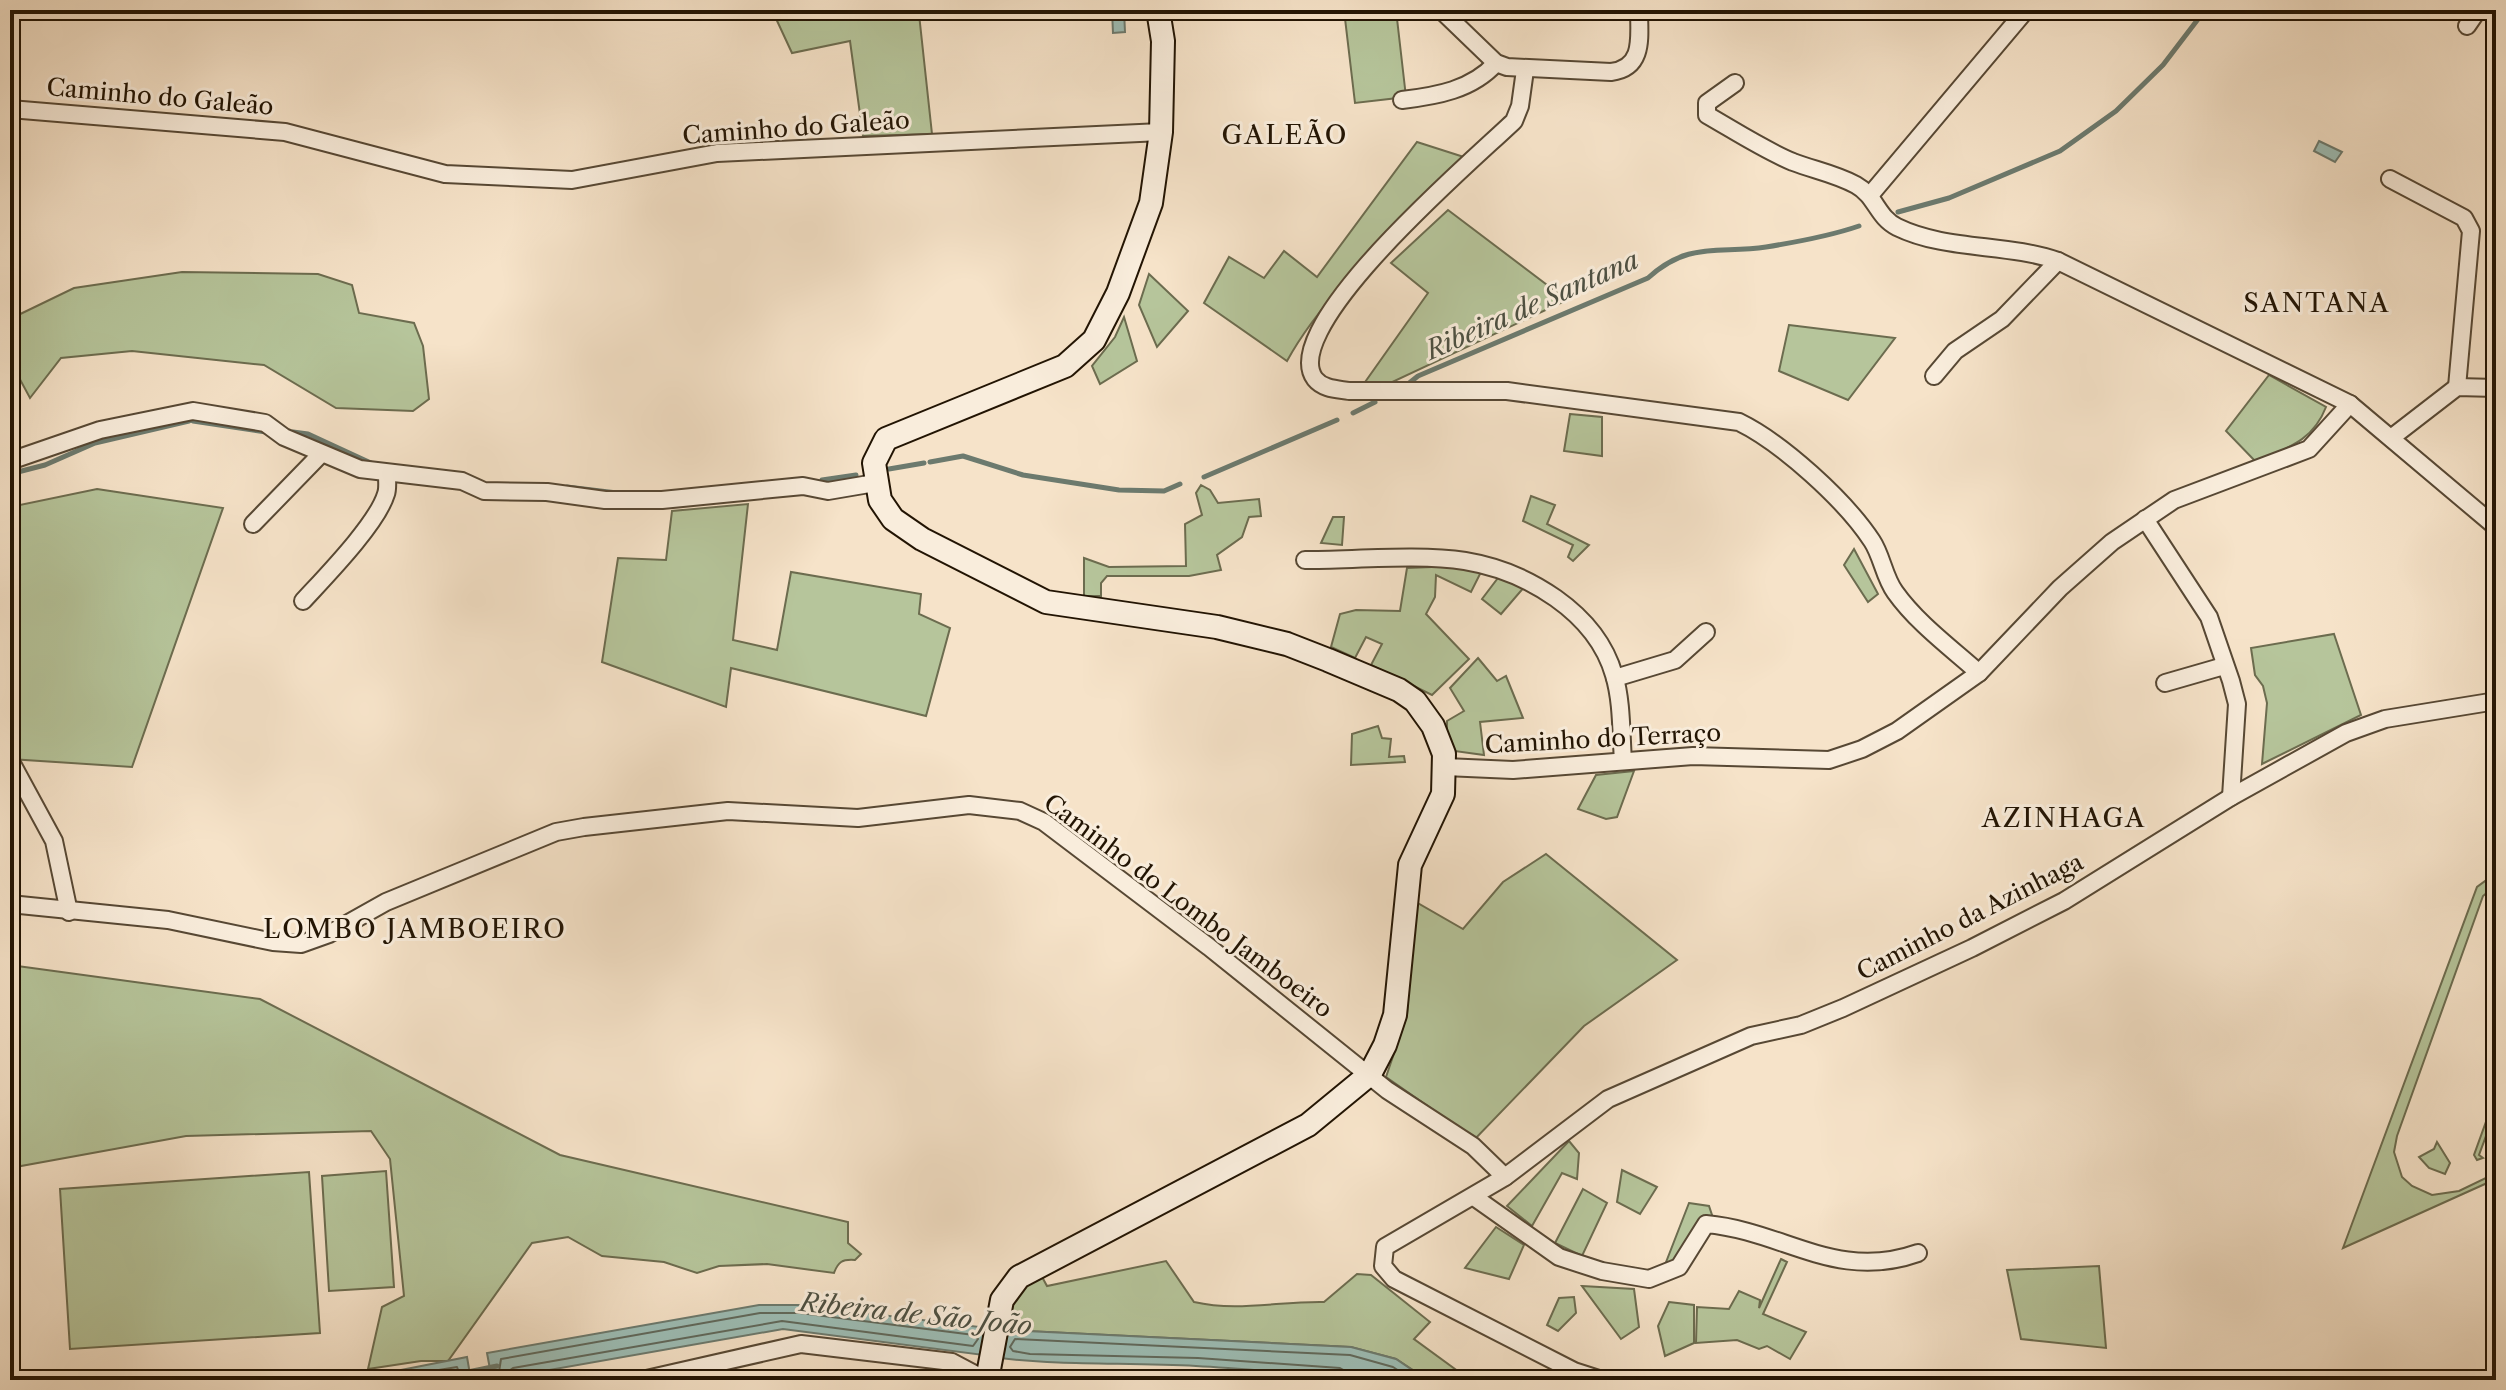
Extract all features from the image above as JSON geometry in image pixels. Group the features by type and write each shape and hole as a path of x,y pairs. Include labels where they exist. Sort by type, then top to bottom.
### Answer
{"main road":[{"path":"986,1380 1002,1300 1019,1277 1308,1125 1370,1074 1385,1045 1395,1015 1410,865 1439,809 1445,767 1440,738 1426,714 1399,690 1259,635 1072,608 1028,595 901,526 885,510 874,473 886,439 1065,366 1094,340 1118,293 1151,203 1161,132 1163,41 1158,10"}],"street":[{"path":"1441,10 1496,63 1525,70 1611,72 1627,68 1639,50 1639,10"},
{"path":"1871,194 2026,10"},
{"path":"2467,26 2478,10"},
{"path":"1402,100 1444,95 1479,78 1496,63"},
{"path":"1525,70 1520,106 1514,121 1349,284 1317,333 1310,364 1315,378 1327,388 1349,391 1507,391 1739,422 1758,431 1827,490 1864,528 1892,588 1907,607 1979,673"},
{"path":"1735,83 1707,103 1707,115 1792,162 1834,175 1871,194 1880,215 1896,227 1954,242 2033,252 2058,261 2350,404 2496,527"},
{"name":"Caminho do Galeão","path":"10,109 285,132 445,174 572,180 717,153 1161,132"},
{"path":"2390,179 2464,218 2471,231 2457,387"},
{"path":"1934,376 1955,351 2002,319 2058,261"},
{"path":"2391,438 2457,387 2496,388"},
{"name":"Caminho do Terraço","path":"1445,767 1513,770 1693,756 1829,760 1897,731 1979,673 2060,588 2112,542 2145,519 2174,500 2309,449 2350,404"},
{"path":"10,461 100,430 193,411 265,423 321,454 387,475 462,481 484,491 547,492 605,500 662,500 803,486 828,491 874,473"},
{"path":"253,524 321,454"},
{"path":"303,601 336,566 365,526 386,494 387,475"},
{"path":"2145,519 2209,617 2237,704 2231,797"},
{"path":"1305,560 1461,560 1510,574 1549,595 1580,618 1599,642 1615,678 1623,761"},
{"path":"1615,678 1675,660 1706,632"},
{"path":"2165,683 2224,666"},
{"name":"Caminho da Azinhaga","path":"1602,1380 1574,1371 1386,1272 1382,1257 1388,1243 1505,1177 1608,1099 1751,1036 1801,1025 1843,1008 1972,948 2064,901 2231,797 2346,733 2385,719 2496,701"},
{"path":"10,760 54,841 69,912"},
{"name":"Caminho do Lombo Jamboeiro","path":"10,904 168,920 273,942 301,944 329,934 386,902 556,832 728,811 858,818 969,805 1020,811 1044,822 1370,1074 1473,1146 1505,1177"},
{"path":"1474,1197 1559,1257 1602,1271 1649,1279 1679,1267 1706,1224 1735,1227 1828,1260 1879,1264 1918,1253"},
{"path":"642,1380 801,1344 952,1362 986,1380"}],"green space":[{"path":"772,10 938,10 919,14 932,134 863,136 850,41 792,53"},
{"path":"1344,10 1396,10 1406,97 1355,103"},
{"path":"1417,142 1467,158 1346,281 1323,307 1287,361 1204,303 1229,257 1264,278 1284,251 1317,277"},
{"path":"1448,210 1567,300 1386,385 1363,385 1428,293 1391,263"},
{"path":"2496,232 2496,297 2488,295"},
{"path":"182,272 318,274 352,285 359,313 414,323 423,346 429,399 413,411 336,408 264,365 132,351 61,358 30,398 10,361 10,319 74,288"},
{"path":"1149,274 1188,311 1157,347 1139,305"},
{"path":"1124,317 1137,361 1100,384 1092,366 1115,337"},
{"path":"1789,325 1895,338 1848,400 1779,371"},
{"path":"2269,375 2326,407 2321,419 2306,436 2256,462 2226,431"},
{"path":"1570,414 1602,417 1602,456 1564,451"},
{"path":"1201,485 1210,490 1218,503 1259,499 1261,516 1249,517 1242,537 1217,555 1221,570 1189,576 1107,576 1101,583 1101,596 1084,596 1084,558 1109,567 1186,566 1185,524 1202,515 1196,493"},
{"path":"97,489 223,508 132,767 10,759 10,507"},
{"path":"1531,496 1555,505 1547,524 1589,545 1573,561 1568,557 1573,545 1523,521"},
{"path":"748,504 733,640 777,650 791,572 921,594 919,614 950,628 926,716 731,668 726,707 602,662 618,558 666,560 672,511"},
{"path":"1333,517 1344,517 1342,545 1321,543"},
{"path":"1854,549 1878,594 1868,602 1844,565"},
{"path":"1457,566 1482,570 1471,592 1436,575 1435,597 1426,614 1469,659 1432,695 1371,665 1382,644 1366,637 1355,658 1331,647 1340,614 1356,610 1400,611 1407,568"},
{"path":"1501,574 1526,585 1501,614 1482,599"},
{"path":"2334,634 2361,715 2262,764 2267,703 2263,686 2255,675 2251,648"},
{"path":"1478,658 1497,681 1506,676 1523,718 1480,722 1484,755 1447,750 1447,721 1464,711 1450,688"},
{"path":"1378,726 1382,738 1391,739 1389,757 1404,756 1405,762 1351,765 1352,734"},
{"path":"1634,771 1617,817 1606,819 1578,809 1596,775"},
{"path":"1546,854 1677,960 1584,1026 1475,1139 1386,1077 1407,1015 1414,901 1463,929 1503,882"},
{"path":"2496,873 2496,885 2483,896 2397,1136 2394,1152 2402,1177 2412,1186 2432,1195 2459,1191 2496,1173 2496,1179 2343,1248 2477,887"},
{"path":"10,965 260,999 560,1155 848,1222 848,1243 861,1254 855,1260 841,1262 834,1273 767,1264 719,1266 697,1273 664,1262 602,1256 568,1237 532,1243 448,1361 421,1361 368,1369 382,1307 404,1296 390,1159 371,1131 186,1136 10,1168"},
{"path":"2496,1094 2496,1109 2479,1155 2483,1158 2477,1160 2474,1155"},
{"path":"1569,1141 1579,1153 1577,1179 1562,1173 1532,1226 1507,1206"},
{"path":"2437,1142 2450,1163 2445,1174 2429,1168 2419,1157 2434,1149"},
{"path":"1622,1170 1657,1187 1640,1214 1617,1202"},
{"path":"386,1171 394,1287 329,1291 322,1176"},
{"path":"309,1172 320,1333 70,1349 60,1189"},
{"path":"1583,1189 1607,1203 1582,1256 1555,1243"},
{"path":"1689,1203 1709,1206 1714,1221 1678,1261 1663,1270"},
{"path":"1496,1227 1524,1245 1509,1279 1465,1268"},
{"path":"1781,1259 1787,1262 1763,1314 1806,1332 1790,1359 1767,1346 1759,1349 1737,1340 1696,1343 1697,1307 1729,1309 1739,1291 1760,1300 1759,1308"},
{"path":"1166,1261 1194,1302 1210,1305 1324,1302 1357,1274 1371,1275 1430,1322 1414,1339 1470,1380 1428,1380 1396,1359 1351,1347 1005,1330 1015,1291 1041,1275 1047,1286"},
{"path":"2099,1266 2106,1348 2021,1339 2007,1270"},
{"path":"1582,1286 1634,1289 1639,1327 1621,1339"},
{"path":"1574,1297 1576,1313 1558,1331 1547,1325 1559,1298"},
{"path":"1669,1302 1694,1305 1694,1343 1665,1356 1658,1326"}],"water":[{"path":"1112,10 1124,10 1125,32 1113,33"},
{"path":"2319,141 2342,152 2335,162 2314,151"},
{"path":"759,1305 800,1305 988,1328 983,1355 783,1329 492,1380 487,1353"},
{"path":"1005,1330 1351,1347 1396,1359 1427,1380 1000,1358"},
{"path":"467,1357 471,1380 295,1380 401,1370"}],"waterway":[{"name":"Ribeira de Santana","path":"1898,212 1949,198 2060,151 2116,111 2163,65 2205,10"},
{"name":"Ribeira de Santana","path":"1408,384 1418,376 1648,278 1663,266 1690,254 1766,247 1859,226"},
{"name":"Ribeira de Santana","path":"1353,413 1375,402"},
{"name":"Ribeira de Santana","path":"1204,477 1337,420"},
{"name":"Ribeira de Santana","path":"10,474 45,465 95,443 189,421"},
{"name":"Ribeira de Santana","path":"193,421 266,432"},
{"name":"Ribeira de Santana","path":"293,432 308,434 373,464"},
{"name":"Ribeira de Santana","path":"930,462 963,456 1023,475 1119,490 1164,491 1180,484"},
{"name":"Ribeira de Santana","path":"889,469 924,463"},
{"name":"Ribeira de Santana","path":"822,480 856,475"},
{"name":"Ribeira de Santana","path":"567,487 617,493"},
{"name":"Ribeira de São João","path":"463,1373 497,1366"}],"district":[{"name":"GALEÃO","path":"1285,135"},
{"name":"SANTANA","path":"2317,303"},
{"name":"AZINHAGA","path":"2064,818"},
{"name":"LOMBO JAMBOEIRO","path":"415,929"}]}
